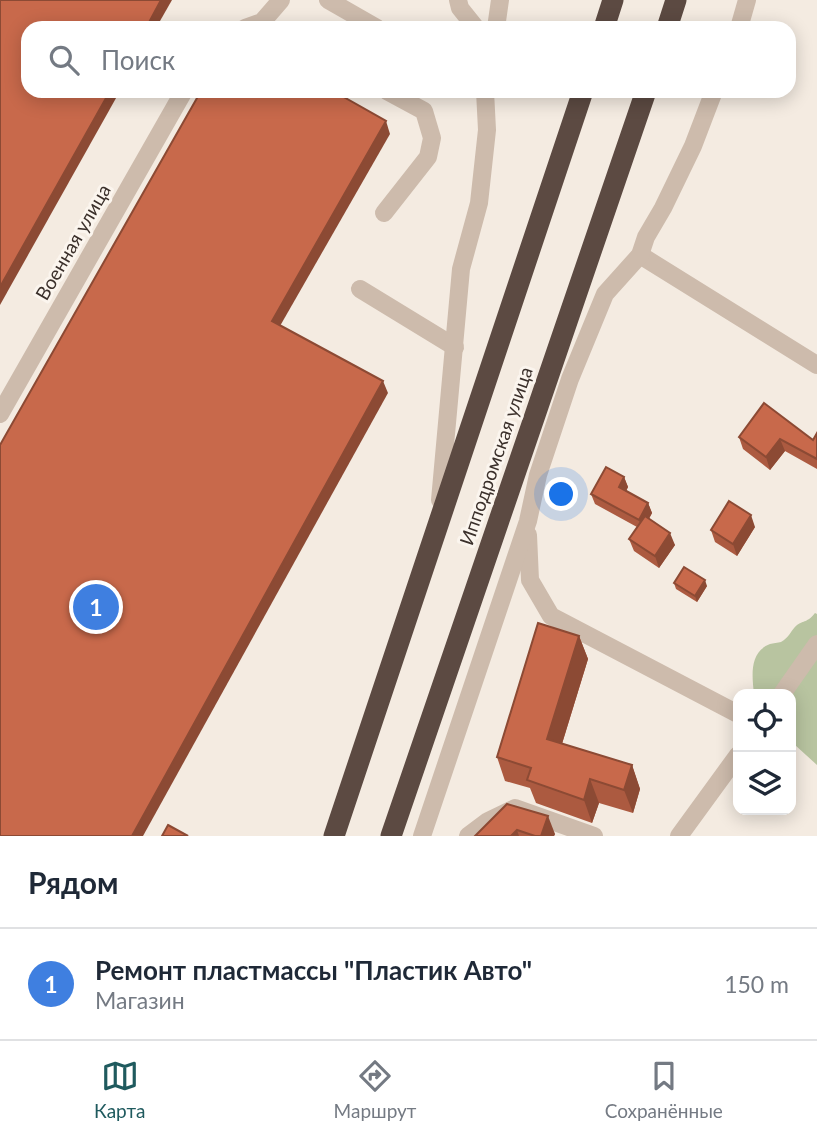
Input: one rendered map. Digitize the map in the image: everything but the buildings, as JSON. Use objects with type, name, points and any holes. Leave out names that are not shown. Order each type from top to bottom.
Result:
[{"type":"highway","points":[[606,21],[613,0]]},
{"type":"highway","name":"Ипподромская улица","points":[[334,836],[581,98]]},
{"type":"highway","name":"Ипподромская улица","points":[[391,836],[644,98]]},
{"type":"street","points":[[264,21],[281,0]]},
{"type":"street","points":[[328,0],[365,21]]},
{"type":"street","points":[[458,0],[460,8],[470,21]]},
{"type":"street","points":[[497,21],[500,0]]},
{"type":"street","points":[[741,21],[747,0]]},
{"type":"street","name":"Военная улица","points":[[0,414],[180,98]]},
{"type":"street","points":[[384,213],[428,157],[432,138],[424,111],[400,98]]},
{"type":"street","points":[[437,533],[461,269],[479,203],[486,142],[485,98]]},
{"type":"street","points":[[422,836],[528,522],[542,463],[570,379],[605,294],[640,255],[646,237],[693,146],[711,98]]},
{"type":"street","points":[[640,255],[817,365]]},
{"type":"street","points":[[359,289],[455,347]]},
{"type":"street","points":[[528,522],[530,580],[551,615],[733,711]]},
{"type":"street","points":[[786,689],[817,644]]},
{"type":"street","points":[[680,836],[733,762]]},
{"type":"street","points":[[468,836],[488,821],[515,808],[594,836]]},
{"type":"green space","points":[[817,614],[817,765],[796,746],[796,689],[754,689],[753,680],[753,665],[758,653],[770,644],[784,640],[797,625]]},
{"type":"place","name":"Ремонт пластмассы \"Пластик Авто\"","points":[[96,607]]}]
